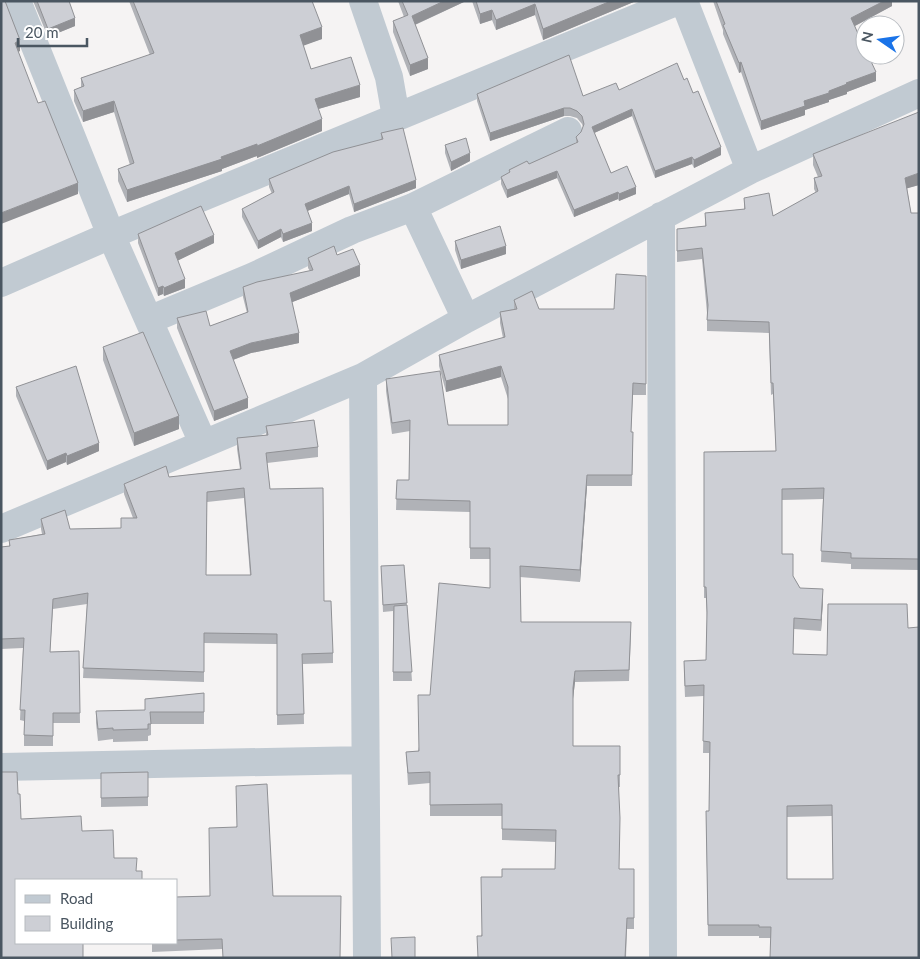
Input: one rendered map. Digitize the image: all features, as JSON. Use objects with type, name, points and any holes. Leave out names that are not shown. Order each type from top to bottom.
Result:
[{"type":"street","points":[[17,1],[111,235],[203,443]]},
{"type":"street","points":[[364,1],[389,77],[396,117]]},
{"type":"street","points":[[1,283],[111,235],[678,1]]},
{"type":"street","points":[[684,1],[750,170]]},
{"type":"street","points":[[1,529],[363,377],[466,319],[750,170],[919,93]]},
{"type":"street","points":[[149,320],[252,277],[352,230],[413,207],[568,131]]},
{"type":"street","points":[[413,207],[466,319]]},
{"type":"street","points":[[661,216],[663,958]]},
{"type":"street","points":[[363,377],[367,958]]},
{"type":"street","points":[[1,767],[365,760]]},
{"type":"building","points":[[1,1],[5,1],[20,40],[15,43],[38,103],[45,101],[78,183],[1,213]]},
{"type":"building","points":[[37,1],[69,1],[75,18],[48,29]]},
{"type":"building","points":[[133,1],[312,1],[322,27],[300,35],[311,69],[351,57],[360,85],[315,99],[322,119],[257,146],[257,144],[221,157],[222,159],[127,190],[118,169],[134,163],[114,101],[83,111],[74,90],[84,86],[81,78],[154,53]]},
{"type":"building","points":[[402,1],[444,1],[412,16],[428,58],[410,65],[393,21],[408,15]]},
{"type":"building","points":[[476,1],[611,1],[543,29],[535,4],[496,20],[492,10],[480,14]]},
{"type":"building","points":[[716,1],[884,1],[851,18],[855,27],[855,65],[873,65],[876,72],[846,83],[829,91],[829,93],[804,101],[805,106],[761,121],[741,62],[739,63],[723,25],[725,24]]},
{"type":"building","points":[[569,55],[583,96],[616,83],[619,90],[677,63],[684,80],[687,78],[693,93],[698,91],[721,147],[694,160],[692,157],[655,171],[632,109],[592,127],[611,173],[627,166],[636,187],[619,194],[618,192],[574,210],[557,171],[507,190],[501,177],[510,172],[509,170],[527,161],[529,164],[578,142],[576,137],[581,132],[584,124],[582,116],[577,111],[564,108],[490,133],[477,94]]},
{"type":"building","points":[[919,112],[919,173],[905,178],[911,213],[919,213],[919,559],[851,558],[851,553],[821,551],[824,488],[782,489],[782,554],[793,554],[793,576],[800,588],[823,589],[821,620],[794,618],[793,654],[827,655],[828,604],[907,604],[908,628],[919,627],[919,958],[770,958],[771,927],[759,927],[759,925],[708,925],[706,811],[709,811],[710,742],[703,741],[704,685],[685,686],[684,661],[706,660],[704,452],[776,451],[773,383],[771,383],[769,322],[707,320],[708,305],[702,248],[677,251],[677,229],[706,226],[705,213],[745,209],[744,198],[769,193],[773,216],[818,191],[814,178],[822,176],[813,154]],"holes":[[[832,805],[833,879],[787,879],[787,806]]]},
{"type":"building","points":[[403,128],[416,180],[354,204],[349,186],[305,204],[312,223],[283,234],[281,229],[258,241],[242,209],[274,192],[269,179],[333,152],[383,139],[381,133]]},
{"type":"building","points":[[466,138],[470,153],[451,162],[445,145]]},
{"type":"building","points":[[201,206],[214,235],[175,253],[185,279],[164,288],[163,286],[158,288],[138,234]]},
{"type":"building","points":[[500,226],[506,246],[461,260],[455,241]]},
{"type":"building","points":[[334,246],[337,255],[353,249],[360,265],[290,293],[299,333],[251,343],[230,351],[248,398],[214,411],[177,318],[206,311],[210,326],[248,312],[243,287],[257,282],[313,270],[308,258]]},
{"type":"building","points":[[616,274],[646,276],[646,384],[633,383],[632,475],[587,475],[580,570],[520,566],[521,622],[631,622],[629,670],[575,671],[573,688],[573,746],[620,746],[620,775],[618,775],[620,818],[619,869],[634,869],[634,918],[627,918],[625,958],[478,958],[477,936],[482,936],[481,877],[502,877],[502,869],[555,869],[556,830],[502,829],[502,804],[430,805],[430,772],[408,773],[406,752],[419,751],[418,695],[430,695],[439,583],[490,588],[490,548],[470,548],[470,501],[396,499],[397,480],[409,480],[410,420],[392,423],[386,379],[440,371],[448,425],[508,425],[508,387],[501,366],[446,381],[439,355],[505,337],[500,312],[517,309],[514,300],[532,291],[539,309],[614,309]]},
{"type":"building","points":[[143,332],[179,416],[134,433],[103,347]]},
{"type":"building","points":[[76,366],[99,443],[67,456],[66,453],[47,461],[16,387]]},
{"type":"building","points":[[314,420],[318,447],[266,453],[270,489],[323,488],[324,601],[331,601],[333,653],[302,654],[304,714],[277,715],[277,634],[204,633],[204,672],[83,668],[88,593],[53,599],[50,652],[79,651],[80,713],[53,713],[53,736],[24,735],[25,710],[20,710],[24,638],[1,639],[1,547],[10,546],[9,540],[45,534],[41,519],[65,510],[70,529],[121,528],[121,518],[137,518],[124,484],[166,466],[169,477],[241,469],[237,438],[268,435],[266,426]],"holes":[[[244,488],[251,575],[206,575],[207,492]]]},
{"type":"building","points":[[404,565],[407,603],[383,605],[381,566]]},
{"type":"building","points":[[407,605],[412,672],[393,672],[394,606]]},
{"type":"building","points":[[204,693],[204,712],[150,712],[151,724],[148,724],[148,729],[98,729],[96,711],[145,710],[145,699]]},
{"type":"building","points":[[1,772],[17,772],[21,819],[81,816],[82,831],[113,830],[114,858],[137,858],[136,871],[142,871],[142,879],[15,879],[15,944],[83,944],[83,958],[1,958]]},
{"type":"building","points":[[148,772],[148,797],[101,798],[101,773]]},
{"type":"building","points":[[267,784],[273,896],[341,896],[340,958],[223,958],[222,939],[178,940],[178,897],[210,896],[209,828],[237,827],[236,786]]},
{"type":"building","points":[[415,937],[415,958],[392,958],[391,938]]}]
